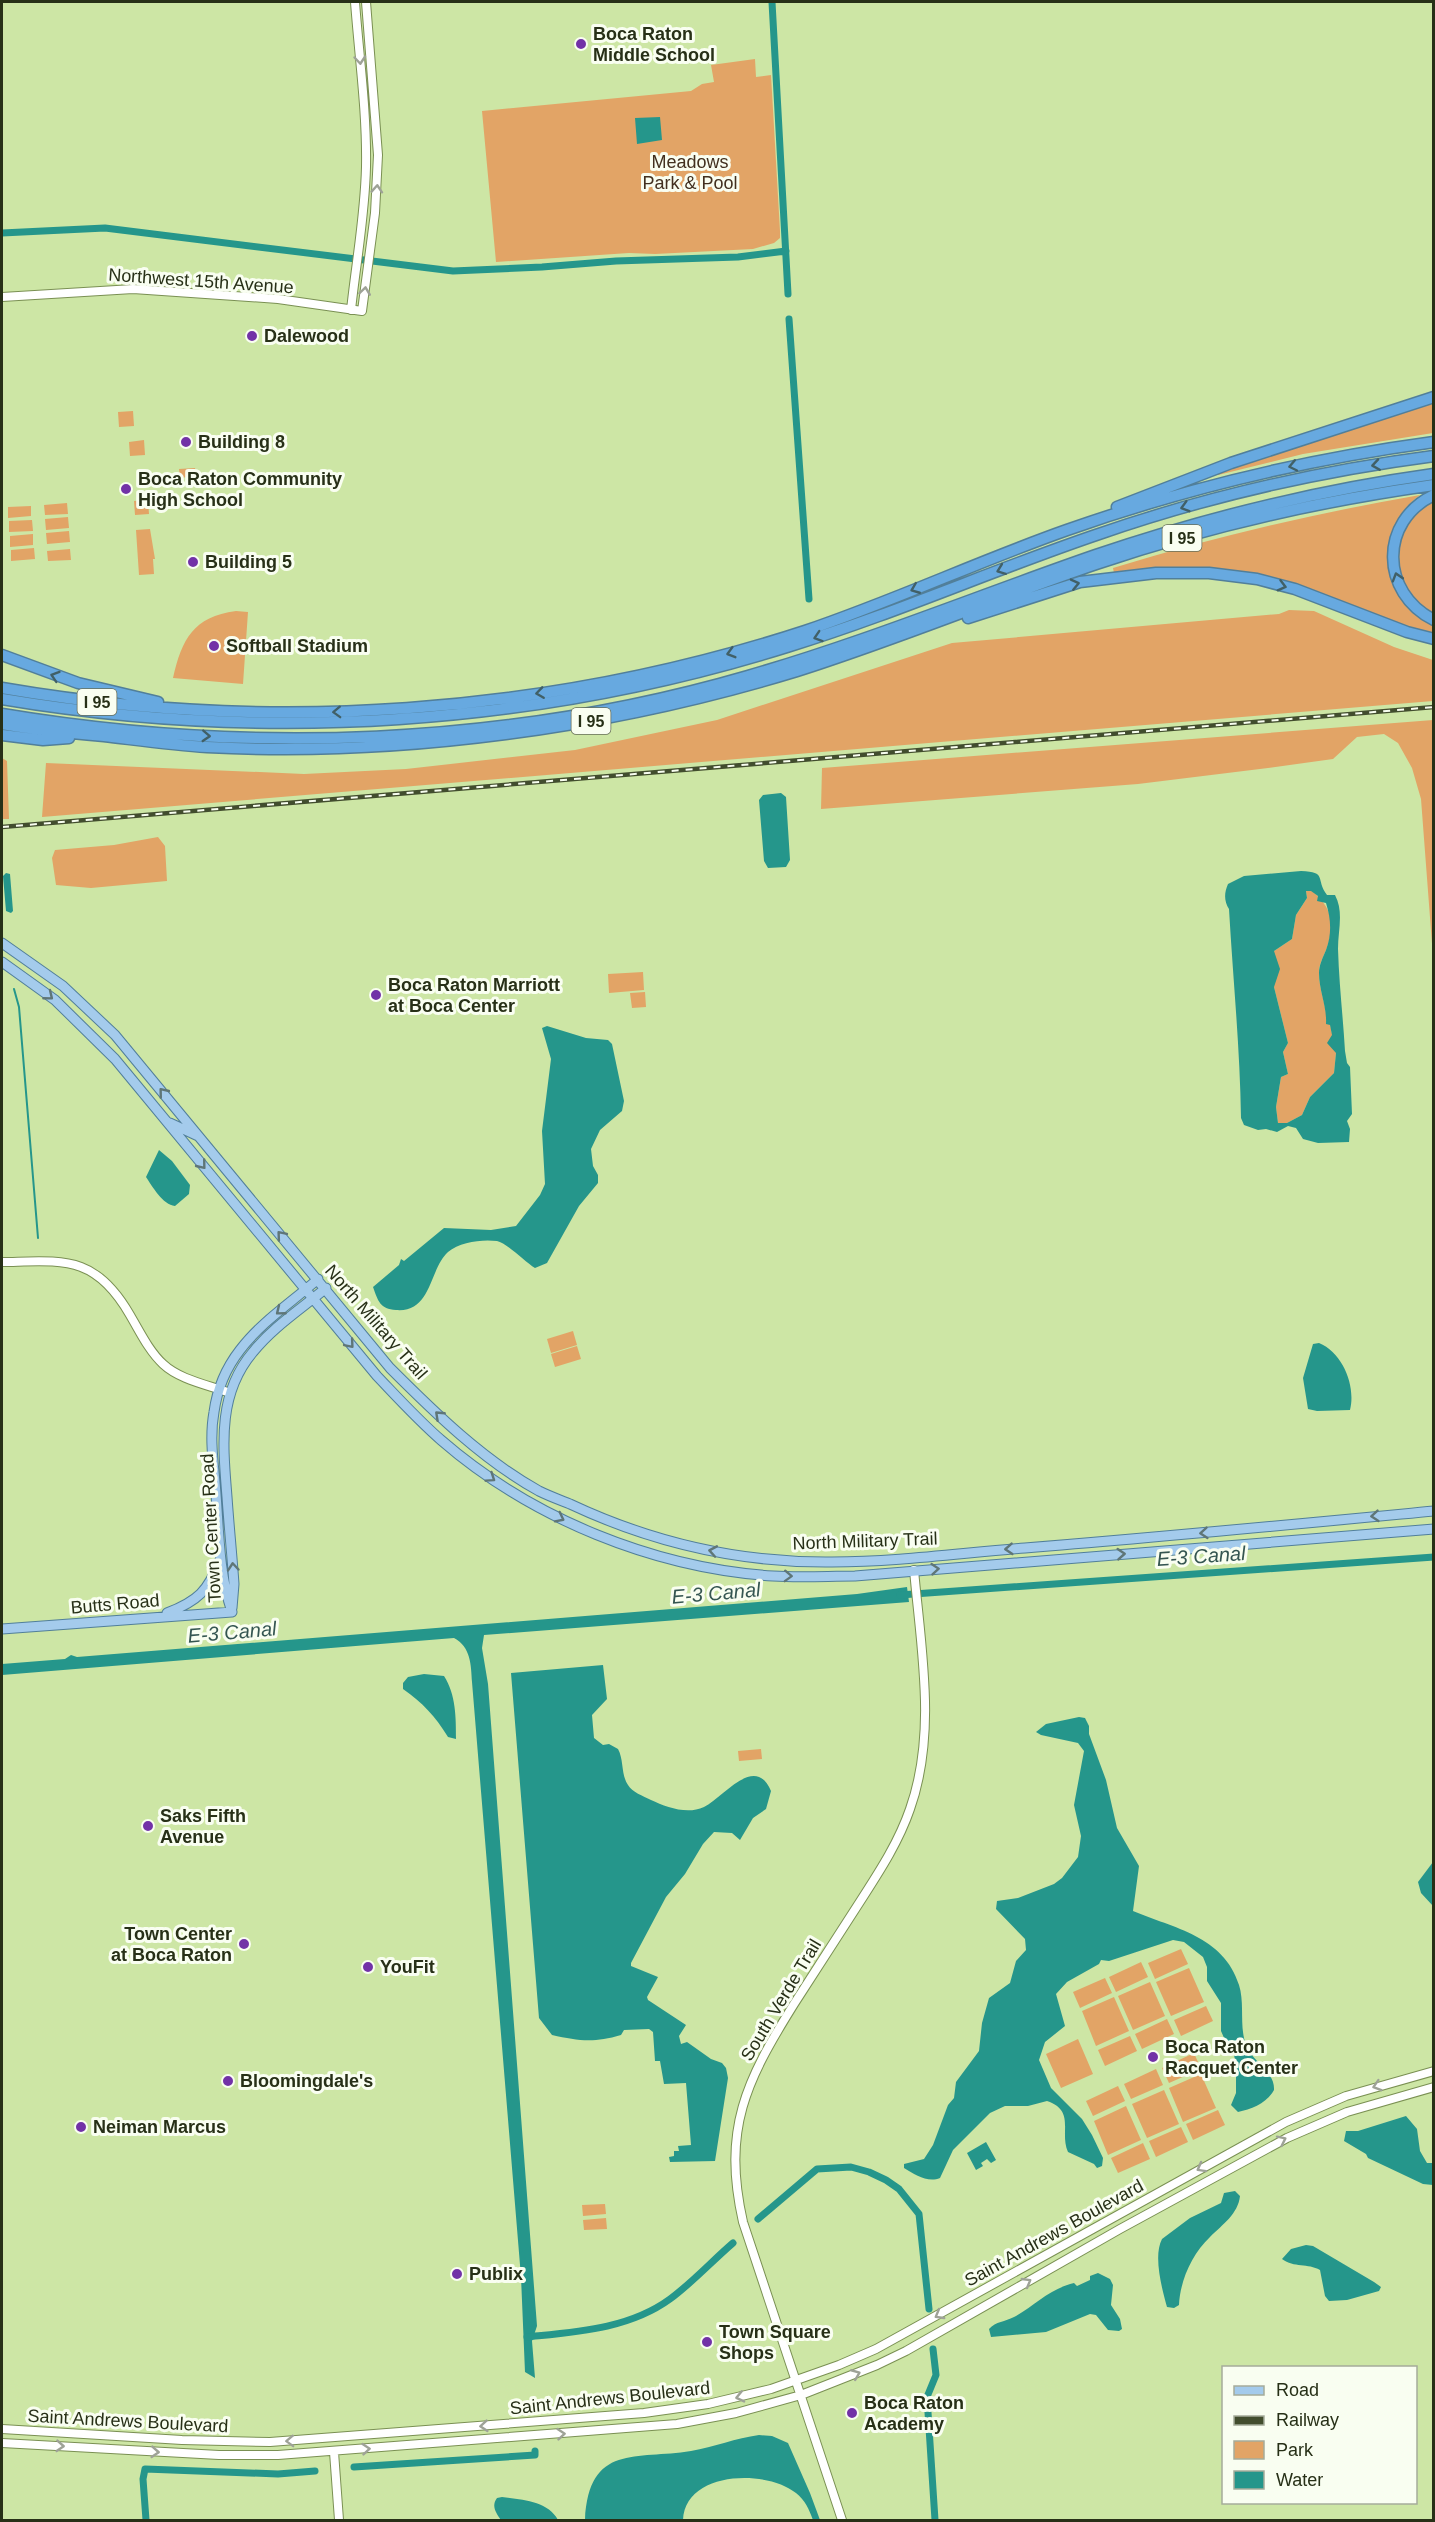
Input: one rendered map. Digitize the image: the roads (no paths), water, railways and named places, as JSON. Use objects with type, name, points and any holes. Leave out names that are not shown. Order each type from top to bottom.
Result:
[{"type":"highway","points":[[1377,416],[1434,392]]},
{"type":"highway","points":[[1068,530],[1132,500],[1231,463],[1434,397]]},
{"type":"highway","name":"I 95","points":[[2,688],[94,702],[194,710],[296,712],[409,708],[513,697],[622,679],[711,658],[803,631],[1068,530],[1157,500],[1247,476],[1341,457],[1434,442]]},
{"type":"highway","points":[[2,699],[149,717],[293,723],[411,718],[576,698],[680,677],[788,647],[872,619],[1094,535],[1187,506],[1320,475],[1434,456]]},
{"type":"highway","points":[[2,714],[149,733],[286,738],[423,733],[493,727],[575,715],[703,688],[810,657],[1096,555],[1188,527],[1337,490],[1434,474]]},
{"type":"highway","name":"I 95","points":[[2,724],[205,747],[304,748],[416,743],[526,731],[612,717],[728,690],[831,660],[1076,571],[1191,535],[1305,507],[1434,484]]},
{"type":"highway","points":[[1434,495],[1415,506],[1405,518],[1395,537],[1392,558],[1396,577],[1405,596],[1420,612],[1434,620]]},
{"type":"highway","points":[[938,622],[958,622],[1080,582],[1136,574],[1224,574],[1276,584],[1333,602],[1407,632],[1434,639]]},
{"type":"highway","points":[[2,655],[41,671],[88,686],[194,710]]},
{"type":"highway","points":[[2,735],[51,740],[94,735]]},
{"type":"main road","name":"North Military Trail","points":[[2,943],[45,972],[94,1014],[130,1053],[390,1368],[448,1423],[482,1451],[539,1491],[591,1514],[649,1536],[695,1548],[756,1558],[830,1562],[1079,1544],[1434,1511]]},
{"type":"main road","name":"North Military Trail","points":[[2,962],[55,1000],[115,1059],[377,1376],[442,1441],[509,1490],[579,1527],[657,1556],[773,1576],[914,1576],[1063,1559],[1434,1529]]},
{"type":"main road","points":[[153,1104],[180,1113]]},
{"type":"main road","points":[[167,1122],[200,1137]]},
{"type":"main road","name":"Town Center Road","points":[[232,1612],[223,1586],[220,1558],[212,1440],[213,1416],[220,1389],[229,1368],[247,1341],[318,1280]]},
{"type":"main road","name":"Town Center Road","points":[[232,1612],[234,1584],[223,1434],[230,1393],[241,1368],[258,1346],[326,1288]]},
{"type":"main road","points":[[1063,1559],[1079,1544]]},
{"type":"main road","points":[[159,1616],[192,1602],[201,1594],[213,1577],[220,1558]]},
{"type":"main road","name":"Butts Road","points":[[2,1629],[232,1612]]},
{"type":"street","points":[[351,310],[366,165],[355,2]]},
{"type":"street","name":"Northwest 15th Avenue","points":[[2,297],[133,289],[278,299],[362,312],[371,248],[378,154],[366,2]]},
{"type":"street","points":[[2,1262],[72,1263],[94,1274],[115,1291],[152,1352],[164,1365],[178,1374],[230,1393]]},
{"type":"street","name":"South Verde Trail","points":[[842,2520],[739,2204],[735,2168],[738,2128],[745,2097],[759,2062],[888,1857],[910,1809],[921,1770],[925,1730],[914,1576]]},
{"type":"street","name":"Saint Andrews Boulevard","points":[[2,2429],[182,2440],[270,2442],[654,2412],[718,2402],[797,2381],[839,2366],[905,2335],[1286,2122],[1346,2096],[1434,2071]]},
{"type":"street","name":"Saint Andrews Boulevard","points":[[2,2443],[245,2456],[334,2452],[656,2426],[736,2413],[801,2395],[878,2365],[1112,2233],[1287,2138],[1347,2112],[1434,2087]]},
{"type":"street","points":[[654,2412],[656,2426]]},
{"type":"street","points":[[513,2424],[513,2438]]},
{"type":"street","points":[[334,2452],[339,2520]]},
{"type":"water","points":[[660,117],[662,140],[637,144],[635,118]]},
{"type":"water","points":[[781,793],[786,797],[790,860],[786,867],[768,868],[764,861],[759,800],[763,795]]},
{"type":"water","points":[[1301,871],[1315,873],[1320,877],[1327,895],[1335,895],[1338,901],[1340,987],[1345,1051],[1350,1067],[1352,1114],[1347,1121],[1350,1129],[1349,1142],[1318,1143],[1303,1139],[1296,1128],[1288,1126],[1277,1132],[1266,1129],[1258,1130],[1244,1125],[1241,1118],[1229,909],[1225,897],[1228,884],[1244,876]],"holes":[[[1306,891],[1311,891],[1318,896],[1317,901],[1326,903],[1330,921],[1329,938],[1319,973],[1326,1024],[1330,1025],[1332,1035],[1327,1043],[1336,1053],[1334,1073],[1310,1097],[1302,1115],[1287,1123],[1278,1123],[1276,1107],[1281,1077],[1288,1074],[1283,1052],[1288,1043],[1274,987],[1280,969],[1274,951],[1292,939],[1296,915],[1307,898]]]},
{"type":"water","points":[[6,873],[10,874],[13,911],[11,913],[6,911],[3,876]]},
{"type":"water","points":[[547,1026],[586,1038],[608,1040],[612,1044],[624,1101],[622,1111],[600,1130],[591,1149],[598,1183],[579,1206],[547,1263],[535,1268],[506,1245],[497,1241],[485,1240],[465,1244],[448,1252],[442,1259],[417,1305],[408,1309],[386,1308],[378,1300],[373,1287],[399,1265],[401,1259],[404,1261],[444,1228],[491,1230],[516,1226],[540,1195],[545,1184],[542,1131],[551,1059],[542,1028]]},
{"type":"water","points":[[159,1150],[172,1161],[190,1185],[189,1194],[175,1206],[162,1199],[146,1177]]},
{"type":"water","points":[[1319,1343],[1335,1354],[1346,1371],[1351,1391],[1350,1410],[1308,1409],[1303,1378],[1313,1344]]},
{"type":"water","points":[[907,1587],[909,1602],[484,1635],[482,1648],[488,1684],[537,2326],[532,2341],[535,2378],[525,2372],[521,2277],[471,1669],[464,1646],[454,1638],[2,1675],[2,1664],[65,1659],[71,1655],[77,1657],[857,1594]]},
{"type":"water","points":[[603,1665],[607,1699],[592,1715],[594,1738],[603,1745],[609,1744],[618,1749],[626,1781],[632,1790],[663,1805],[691,1810],[704,1807],[748,1777],[756,1776],[764,1780],[771,1791],[766,1809],[753,1818],[740,1840],[732,1833],[714,1832],[703,1844],[685,1874],[666,1897],[631,1963],[631,1966],[658,1977],[647,1997],[648,2000],[686,2025],[679,2036],[681,2044],[687,2042],[711,2059],[722,2063],[726,2068],[728,2078],[715,2161],[670,2162],[669,2157],[674,2156],[674,2151],[679,2151],[678,2146],[691,2145],[686,2083],[664,2084],[660,2061],[655,2061],[653,2032],[649,2029],[624,2030],[621,2035],[611,2038],[579,2040],[552,2035],[539,2018],[511,1673]]},
{"type":"water","points":[[424,1674],[444,1676],[448,1683],[454,1706],[456,1739],[448,1737],[428,1710],[403,1689],[403,1683],[408,1677]]},
{"type":"water","points":[[1079,1717],[1085,1718],[1089,1726],[1089,1734],[1106,1780],[1117,1828],[1139,1866],[1133,1911],[1195,1936],[1222,1955],[1232,1968],[1239,1985],[1246,2045],[1253,2057],[1271,2077],[1274,2090],[1263,2102],[1249,2109],[1238,2112],[1231,2105],[1236,2093],[1236,2067],[1233,2048],[1225,2040],[1221,2031],[1221,2003],[1207,1981],[1207,1967],[1203,1957],[1184,1942],[1173,1940],[1109,1961],[1101,1960],[1099,1964],[1067,1982],[1056,1994],[1065,2026],[1045,2042],[1039,2060],[1051,2088],[1082,2119],[1092,2135],[1103,2158],[1102,2166],[1097,2168],[1094,2164],[1068,2152],[1064,2116],[1056,2105],[1047,2101],[1028,2106],[1005,2106],[990,2113],[953,2150],[940,2178],[931,2180],[922,2178],[904,2168],[904,2164],[924,2159],[933,2145],[948,2105],[954,2098],[956,2082],[979,2051],[982,2023],[989,1998],[1010,1983],[1016,1961],[1026,1950],[1025,1939],[996,1909],[997,1901],[1018,1898],[1054,1884],[1062,1878],[1078,1857],[1081,1836],[1074,1805],[1084,1751],[1078,1743],[1036,1732],[1046,1724]]},
{"type":"water","points":[[1433,1862],[1433,1906],[1421,1893],[1418,1882]]},
{"type":"water","points":[[1406,2116],[1417,2129],[1420,2151],[1427,2163],[1433,2163],[1433,2185],[1423,2184],[1368,2158],[1366,2154],[1344,2141],[1346,2131],[1358,2131]]},
{"type":"water","points":[[986,2142],[996,2160],[991,2163],[987,2159],[981,2163],[983,2166],[976,2170],[967,2153]]},
{"type":"water","points":[[1235,2191],[1240,2196],[1236,2208],[1198,2251],[1188,2268],[1179,2305],[1174,2308],[1167,2307],[1158,2263],[1159,2246],[1162,2239],[1190,2218],[1221,2203],[1224,2193]]},
{"type":"water","points":[[1306,2245],[1313,2246],[1374,2282],[1381,2287],[1379,2291],[1347,2300],[1329,2301],[1325,2296],[1320,2270],[1291,2264],[1282,2259],[1291,2249]]},
{"type":"water","points":[[1098,2273],[1110,2279],[1113,2285],[1111,2305],[1120,2319],[1122,2329],[1119,2331],[1108,2330],[1096,2315],[1090,2314],[1046,2332],[991,2337],[989,2329],[995,2324],[1014,2317],[1057,2289],[1074,2283],[1077,2286]]},
{"type":"water","points":[[759,2435],[772,2436],[788,2443],[820,2520],[813,2520],[802,2499],[783,2485],[748,2478],[729,2479],[697,2492],[687,2504],[683,2520],[585,2520],[588,2495],[596,2478],[606,2467],[619,2460],[634,2456],[691,2451]]},
{"type":"water","points":[[497,2498],[541,2505],[554,2514],[558,2520],[501,2520],[494,2504]]},
{"type":"waterway","points":[[772,2],[788,294]]},
{"type":"waterway","points":[[2,233],[105,228],[453,271],[616,261],[738,257],[786,251]]},
{"type":"waterway","points":[[789,319],[809,599]]},
{"type":"waterway","points":[[14,989],[19,1007],[38,1238]]},
{"type":"waterway","name":"E-3 Canal","points":[[900,1595],[1434,1557]]},
{"type":"waterway","points":[[758,2219],[817,2169],[851,2167],[886,2180],[899,2189],[919,2214],[929,2309]]},
{"type":"waterway","points":[[527,2337],[601,2327],[637,2317],[678,2293],[733,2243]]},
{"type":"waterway","points":[[933,2349],[936,2375],[927,2397],[935,2520]]},
{"type":"waterway","points":[[354,2467],[535,2455],[535,2451]]},
{"type":"waterway","points":[[146,2520],[143,2479],[145,2469],[278,2474],[315,2471]]},
{"type":"railway","points":[[2,827],[1434,707]]},
{"type":"place","name":"Boca Raton Middle School","points":[[581,44]]},
{"type":"place","name":"Dalewood","points":[[252,336]]},
{"type":"place","name":"Building 8","points":[[186,442]]},
{"type":"place","name":"Boca Raton Community High School","points":[[126,489]]},
{"type":"place","name":"Building 5","points":[[193,562]]},
{"type":"place","name":"Softball Stadium","points":[[214,646]]},
{"type":"place","name":"Boca Raton Marriott at Boca Center","points":[[376,995]]},
{"type":"place","name":"Saks Fifth Avenue","points":[[148,1826]]},
{"type":"place","name":"Town Center at Boca Raton","points":[[244,1944]]},
{"type":"place","name":"YouFit","points":[[368,1967]]},
{"type":"place","name":"Boca Raton Racquet Center","points":[[1153,2057]]},
{"type":"place","name":"Bloomingdale's","points":[[228,2081]]},
{"type":"place","name":"Neiman Marcus","points":[[81,2127]]},
{"type":"place","name":"Publix","points":[[457,2274]]},
{"type":"place","name":"Town Square Shops","points":[[707,2342]]},
{"type":"place","name":"Boca Raton Academy","points":[[852,2413]]},
{"type":"park label","name":"Meadows Park & Pool","points":[[690,172]]}]
